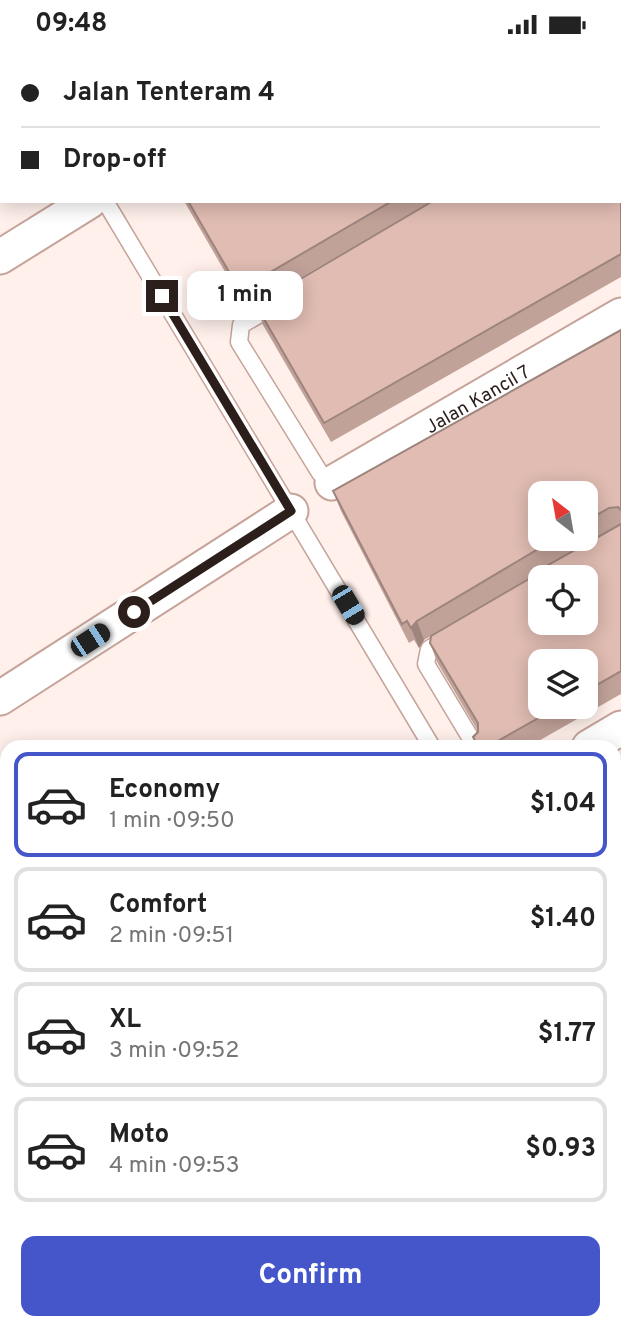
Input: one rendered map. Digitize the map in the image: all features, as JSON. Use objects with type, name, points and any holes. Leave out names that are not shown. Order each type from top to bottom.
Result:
[{"type":"street","points":[[0,257],[87,203]]},
{"type":"street","name":"Jalan Kancil 7","points":[[332,483],[621,315]]},
{"type":"street","points":[[0,698],[291,511]]},
{"type":"street","points":[[601,740],[621,728]]},
{"type":"lane","points":[[106,203],[428,740]]},
{"type":"lane","points":[[288,297],[241,325],[239,342],[320,473],[332,483]]},
{"type":"lane","points":[[463,629],[429,649],[426,664],[472,740]]},
{"type":"building","points":[[189,203],[389,203],[245,287],[241,281],[236,284]]},
{"type":"building","points":[[430,203],[621,203],[621,254],[324,423],[256,305]]},
{"type":"building","points":[[621,330],[621,510],[618,507],[609,508],[598,514],[598,481],[528,481],[528,551],[535,551],[417,621],[411,628],[407,621],[402,624],[333,491]]},
{"type":"building","points":[[621,524],[621,671],[598,684],[598,649],[528,649],[528,719],[537,719],[499,740],[475,740],[473,737],[478,732],[478,723],[430,643],[431,636],[528,579],[528,635],[598,635],[598,565],[548,565],[573,551],[598,551],[598,537]]},
{"type":"route","points":[[134,612],[291,511],[162,296]]}]
